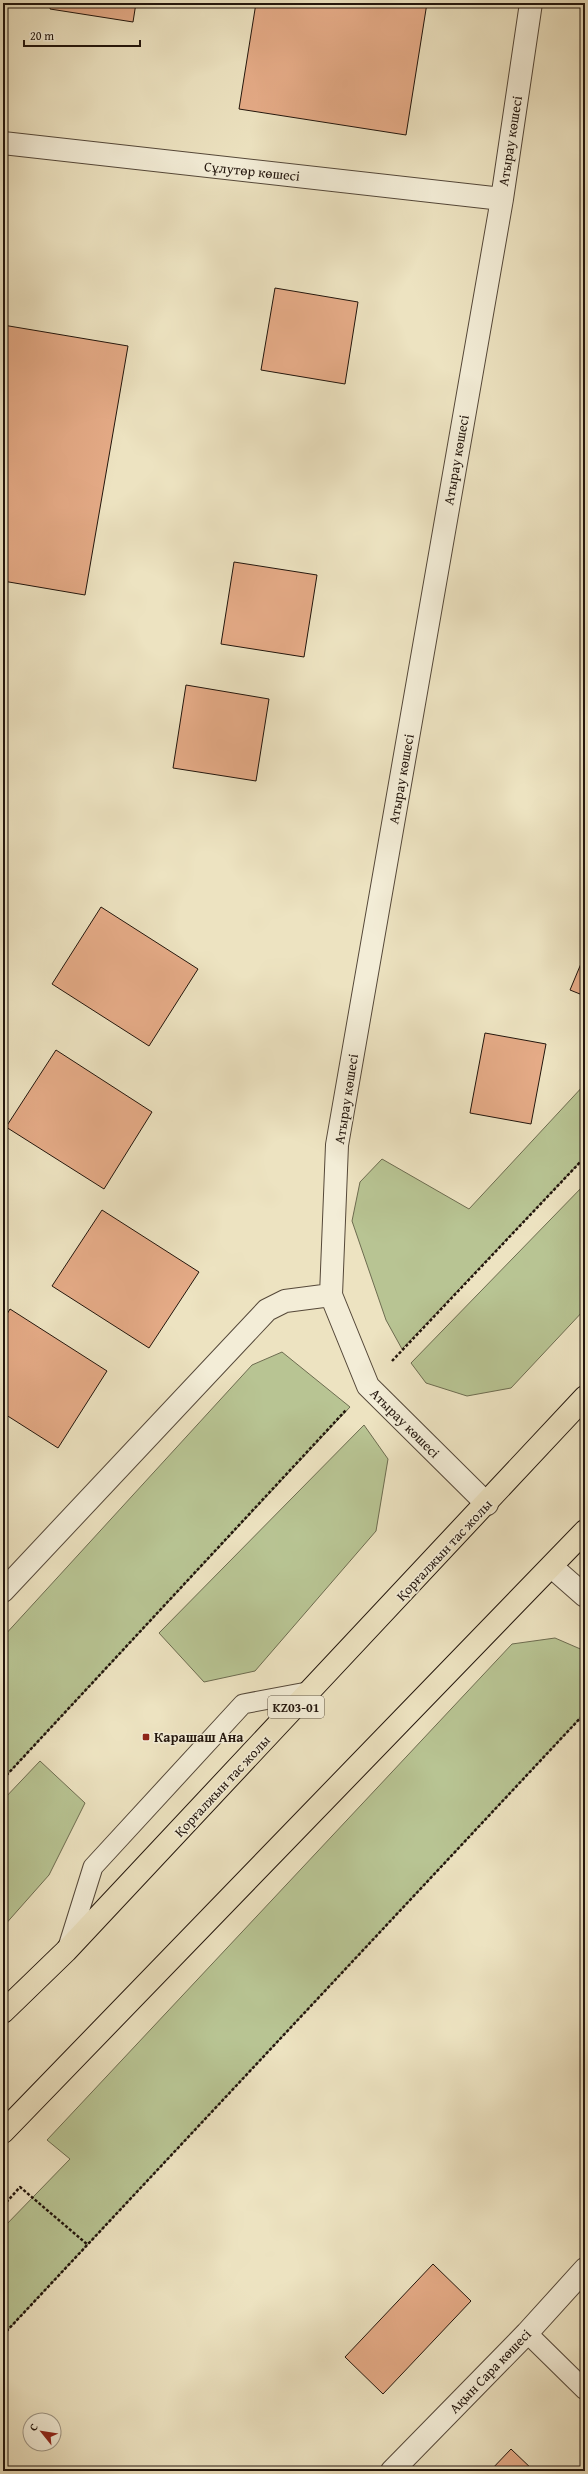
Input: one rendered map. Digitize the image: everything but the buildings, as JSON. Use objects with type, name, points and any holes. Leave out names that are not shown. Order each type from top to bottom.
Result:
[{"type":"main road","name":"Қорғалжын тас жолы","points":[[3,2012],[66,1951],[312,1691],[585,1397]]},
{"type":"main road","points":[[3,2132],[552,1567],[585,1531]]},
{"type":"street","name":"Атырау көшесі","points":[[487,1504],[368,1386],[331,1295],[337,1145],[502,199],[531,3]]},
{"type":"street","name":"Сұлутөр көшесі","points":[[3,143],[502,199]]},
{"type":"street","points":[[3,1591],[267,1310],[285,1301],[331,1295]]},
{"type":"street","points":[[552,1567],[585,1596]]},
{"type":"street","name":"Ақын Сара көшесі","points":[[392,2471],[527,2333],[585,2269]]},
{"type":"lane","points":[[66,1951],[93,1867],[243,1704],[312,1691]]},
{"type":"lane","points":[[527,2333],[585,2390]]},
{"type":"path","points":[[390,1363],[585,1157]]},
{"type":"path","points":[[3,1779],[350,1407]]},
{"type":"path","points":[[3,2335],[585,1713]]},
{"type":"path","points":[[3,2206],[20,2187],[88,2245]]},
{"type":"green space","points":[[585,1084],[585,1157],[402,1349],[386,1320],[352,1221],[360,1182],[382,1159],[469,1209]]},
{"type":"green space","points":[[585,1184],[585,1309],[511,1388],[467,1396],[426,1383],[411,1363]]},
{"type":"green space","points":[[282,1352],[350,1407],[3,1779],[3,1637],[252,1365]]},
{"type":"green space","points":[[364,1425],[388,1459],[376,1531],[255,1671],[204,1682],[159,1633]]},
{"type":"green space","points":[[555,1638],[585,1651],[585,1713],[3,2335],[3,2228],[70,2159],[47,2140],[512,1644]]},
{"type":"green space","points":[[40,1761],[85,1803],[49,1875],[3,1927],[3,1800]]},
{"type":"place","name":"Карашаш Ана","points":[[146,1737]]}]
